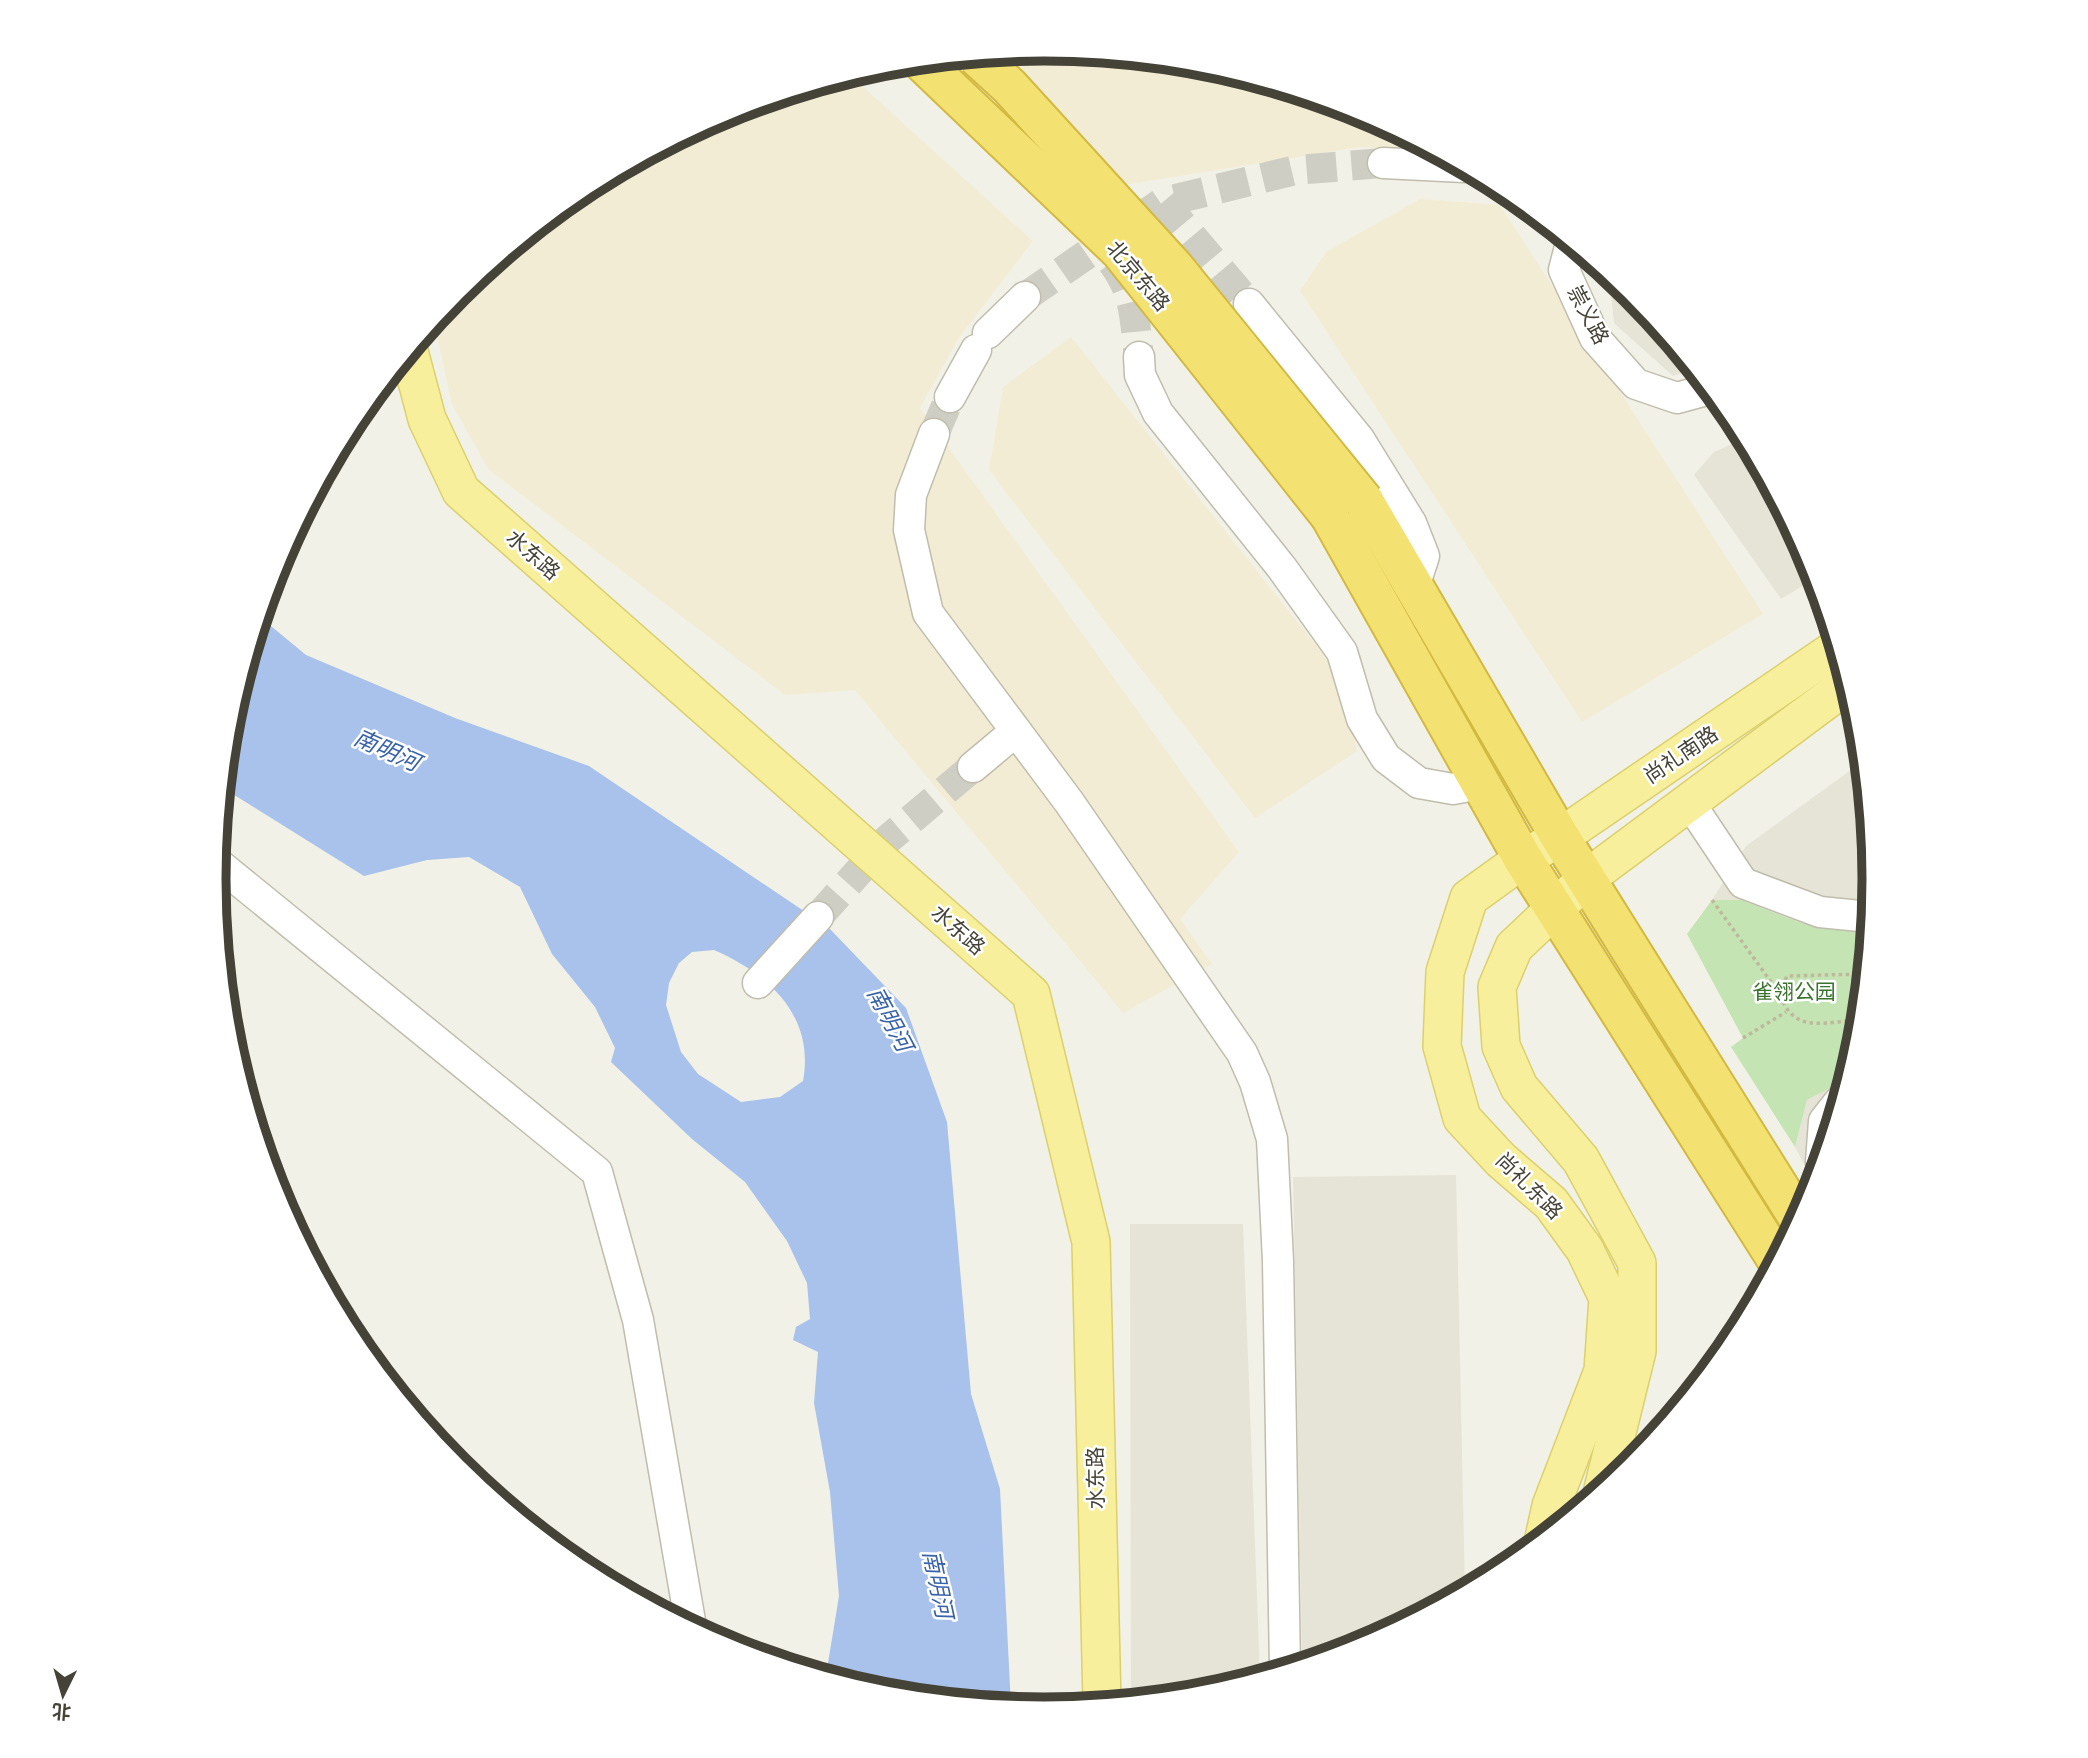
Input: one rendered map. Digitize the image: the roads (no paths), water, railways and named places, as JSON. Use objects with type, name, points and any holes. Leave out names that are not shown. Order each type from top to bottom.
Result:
[{"type":"highway","name":"北京东路","points":[[984,64],[1009,86],[1174,267],[1347,508]]},
{"type":"highway","name":"北京东路","points":[[929,69],[1119,251],[1347,508]]},
{"type":"highway","points":[[1347,508],[1414,587],[1560,837],[1792,1208]]},
{"type":"highway","points":[[1347,508],[1480,784],[1522,859],[1772,1251]]},
{"type":"main road","name":"水东路","points":[[412,361],[427,419],[461,491],[1031,994],[1091,1242],[1102,1695]]},
{"type":"main road","name":"水东路","points":[[395,381],[407,432],[456,519],[1019,1009],[1066,1250],[1078,1696]]},
{"type":"main road","name":"尚礼南路","points":[[1522,859],[1560,837],[1830,653]]},
{"type":"main road","name":"尚礼南路","points":[[1554,907],[1587,878],[1839,690]]},
{"type":"main road","name":"尚礼东路","points":[[1522,859],[1469,898],[1445,972],[1442,1046],[1462,1118],[1501,1160],[1551,1203],[1585,1250],[1608,1298],[1603,1371],[1548,1523]]},
{"type":"main road","points":[[1554,907],[1514,947],[1497,987],[1501,1046],[1519,1087],[1581,1160],[1637,1263],[1637,1351],[1607,1471]]},
{"type":"street","points":[[1383,163],[1444,166]]},
{"type":"street","name":"崇义路","points":[[1569,252],[1564,270],[1595,338],[1636,384],[1678,398],[1701,392]]},
{"type":"street","points":[[950,397],[982,342],[1025,297]]},
{"type":"street","points":[[1249,304],[1359,439],[1411,523],[1424,556],[1414,587]]},
{"type":"street","points":[[1139,357],[1140,375],[1158,413],[1282,568],[1342,652],[1362,719],[1386,758],[1419,783],[1453,789],[1480,784]]},
{"type":"street","points":[[934,434],[911,495],[909,530],[928,613],[1069,802],[1242,1053],[1255,1082],[1272,1139],[1279,1261],[1285,1660]]},
{"type":"street","points":[[973,767],[1016,731]]},
{"type":"street","points":[[1689,802],[1743,883],[1820,912],[1861,916]]},
{"type":"street","points":[[226,870],[597,1171],[638,1320],[689,1615]]},
{"type":"street","points":[[758,982],[818,917]]},
{"type":"water","name":"南明河","points":[[268,623],[306,655],[455,718],[589,766],[829,928],[906,1008],[947,1122],[971,1394],[1000,1489],[1010,1696],[937,1690],[830,1668],[828,1663],[839,1596],[830,1492],[814,1403],[818,1352],[793,1340],[796,1327],[810,1319],[807,1283],[787,1241],[745,1182],[692,1139],[611,1062],[615,1048],[595,1007],[552,954],[520,887],[469,857],[427,860],[364,876],[231,793],[242,719]],"holes":[[[714,950],[753,971],[784,1000],[795,1017],[802,1036],[805,1058],[803,1081],[780,1097],[741,1102],[698,1074],[681,1052],[666,1005],[669,983],[679,963],[692,952]]]},
{"type":"tunnel","points":[[1025,297],[1163,202],[1296,170],[1383,163]]},
{"type":"tunnel","points":[[1163,202],[1249,304]]},
{"type":"tunnel","points":[[1112,262],[1130,296],[1139,357]]},
{"type":"tunnel","points":[[934,434],[950,397]]},
{"type":"tunnel","points":[[818,917],[887,840],[973,767]]},
{"type":"park label","name":"雀翎公园","points":[[1794,992]]}]
